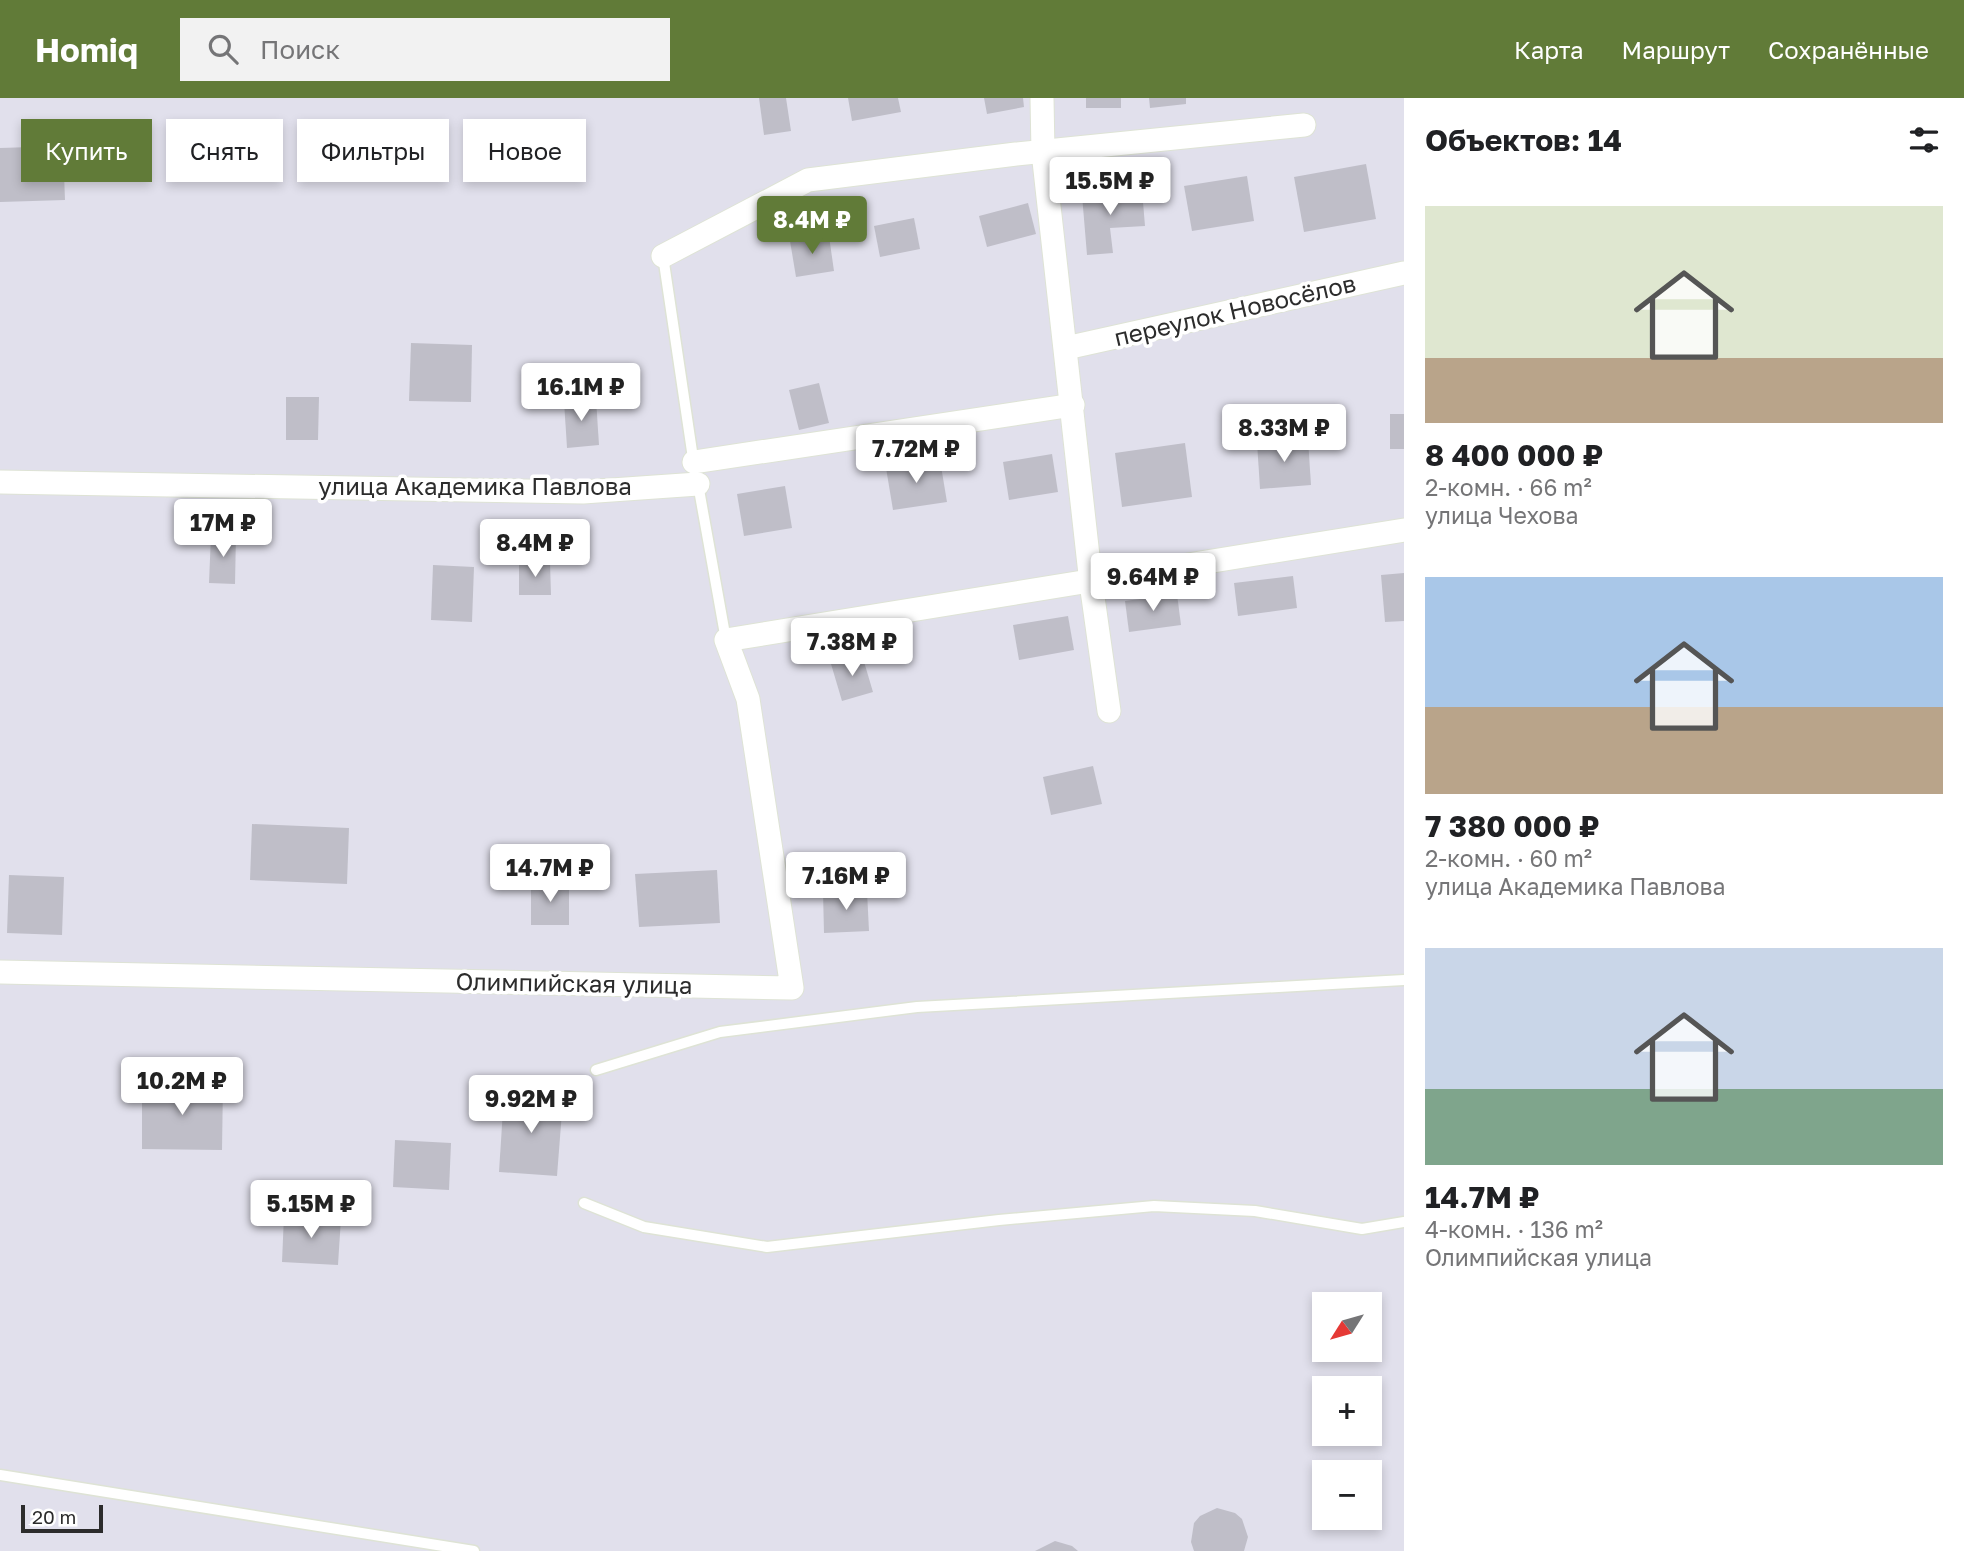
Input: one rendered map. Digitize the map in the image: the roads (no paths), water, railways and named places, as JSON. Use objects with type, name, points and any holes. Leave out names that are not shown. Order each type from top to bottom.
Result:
[{"type":"street","points":[[1042,98],[1043,152],[1091,583],[1109,711]]},
{"type":"street","points":[[663,256],[808,180],[1304,125]]},
{"type":"street","name":"переулок Новосёлов","points":[[1066,348],[1404,273]]},
{"type":"street","points":[[696,473],[1073,405]]},
{"type":"street","name":"улица Академика Павлова","points":[[0,482],[583,492],[696,473]]},
{"type":"street","points":[[726,640],[1091,583],[1404,530]]},
{"type":"street","name":"Олимпийская улица","points":[[0,972],[792,988],[748,699],[726,640]]},
{"type":"lane","points":[[663,256],[696,473],[726,640]]},
{"type":"lane","points":[[596,1070],[720,1032],[917,1007],[1404,980]]},
{"type":"lane","points":[[584,1203],[645,1227],[767,1247],[999,1220],[1154,1206],[1255,1211],[1362,1229],[1404,1222]]},
{"type":"lane","points":[[0,1475],[474,1551]]}]
